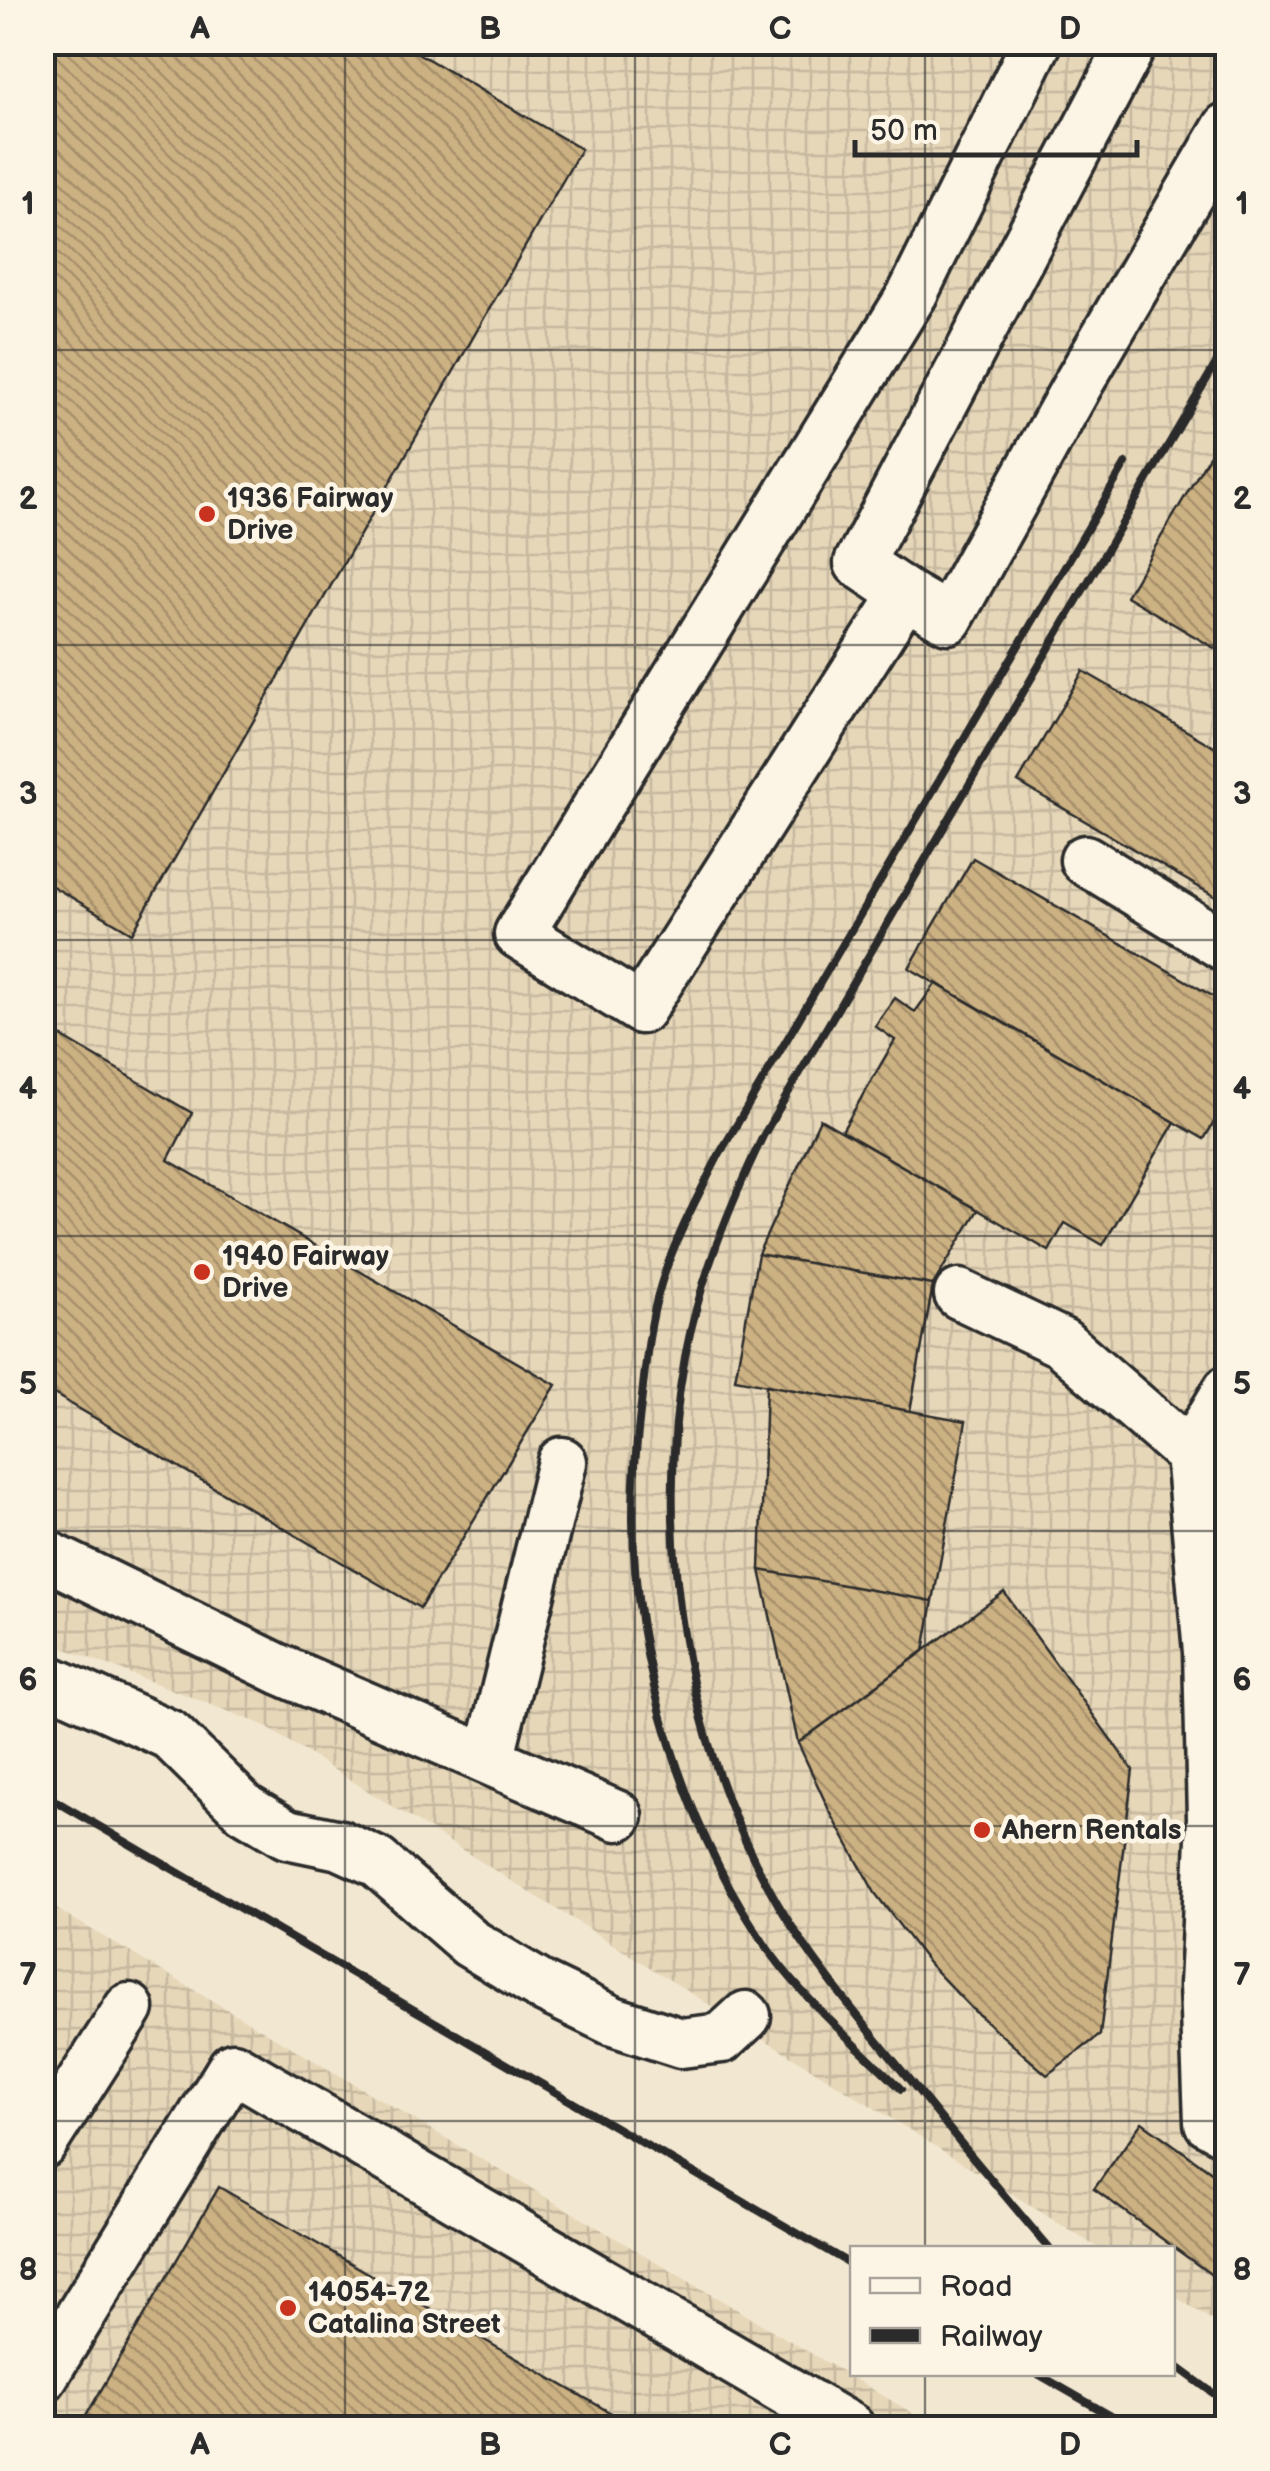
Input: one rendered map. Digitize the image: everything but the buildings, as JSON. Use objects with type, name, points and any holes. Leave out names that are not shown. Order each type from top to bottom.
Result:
[{"type":"street","points":[[905,594],[641,1009],[519,934],[913,293],[1037,42]]},
{"type":"street","points":[[1133,42],[859,563],[948,619],[1078,384],[1228,127]]},
{"type":"street","points":[[1085,860],[1228,948]]},
{"type":"street","points":[[959,1294],[1062,1343],[1190,1454],[1228,1523]]},
{"type":"street","points":[[1228,1390],[1190,1454],[1208,1652],[1217,1924],[1204,1985],[1208,2122],[1228,2134]]},
{"type":"street","points":[[489,1760],[562,1462]]},
{"type":"street","points":[[42,1553],[281,1670],[618,1816]]},
{"type":"street","points":[[42,1677],[170,1734],[246,1808],[288,1834],[340,1844],[377,1862],[470,1943],[543,1987],[612,2021],[681,2043],[722,2038],[746,2016]]},
{"type":"street","points":[[42,2144],[128,2008]]},
{"type":"street","points":[[42,2378],[233,2066],[850,2428]]},
{"type":"shaded area","points":[[42,43],[1227,43],[1227,2330],[1175,2296],[1175,2246],[1095,2246],[261,1724],[43,1640]]},
{"type":"shaded area","points":[[43,1901],[938,2428],[43,2428]]},
{"type":"railway","points":[[1047,2246],[831,1982],[778,1904],[746,1843],[720,1778],[699,1709],[685,1638],[676,1567],[676,1425],[685,1357],[707,1272],[763,1136],[1228,343]]},
{"type":"railway","points":[[901,2089],[816,2006],[770,1952],[713,1854],[670,1744],[654,1687],[635,1572],[634,1486],[647,1354],[667,1267],[720,1153],[1126,463]]},
{"type":"railway","points":[[42,1793],[850,2264]]},
{"type":"railway","points":[[1175,2365],[1228,2404]]},
{"type":"railway","points":[[1041,2376],[1132,2428]]},
{"type":"place","name":"1936 Fairway Drive","points":[[207,514]]},
{"type":"place","name":"1940 Fairway Drive","points":[[202,1272]]},
{"type":"place","name":"Ahern Rentals","points":[[982,1830]]},
{"type":"place","name":"14054-72 Catalina Street","points":[[288,2308]]}]
